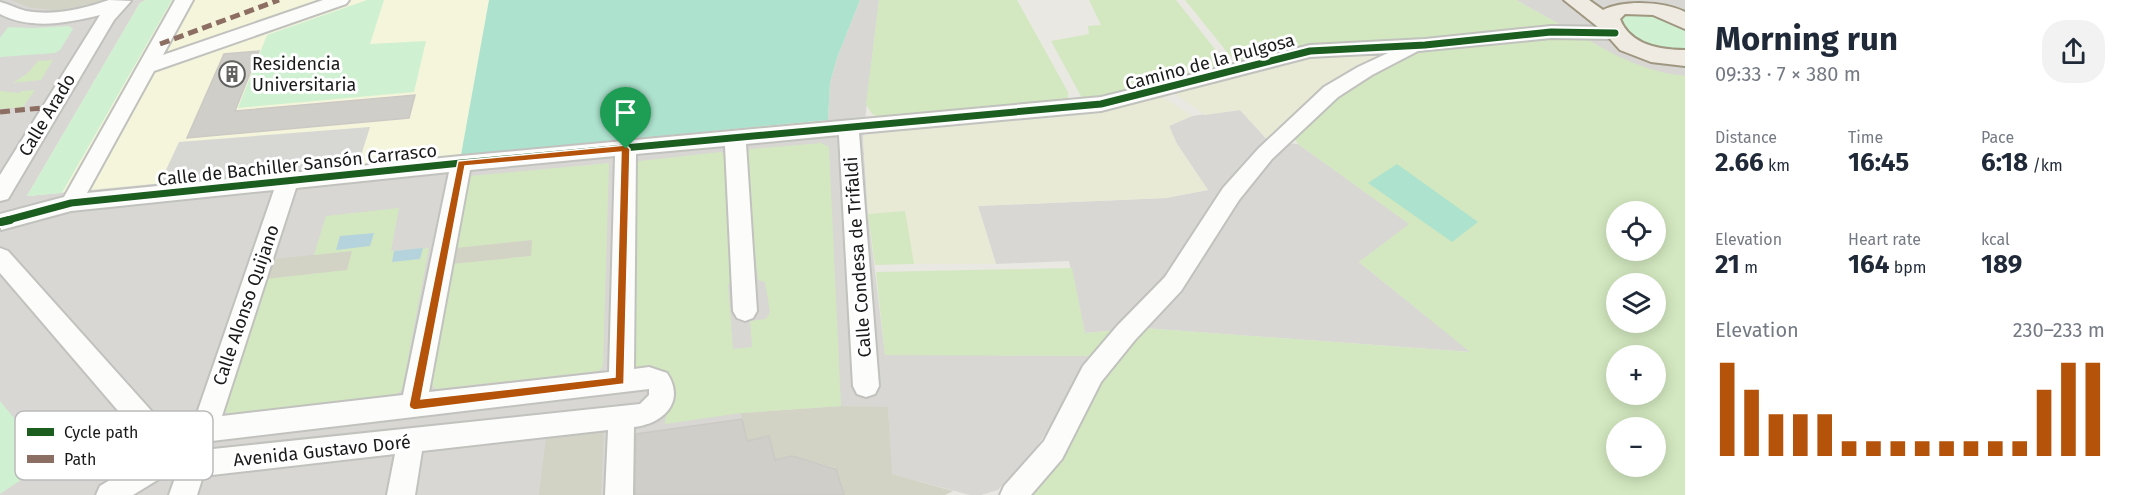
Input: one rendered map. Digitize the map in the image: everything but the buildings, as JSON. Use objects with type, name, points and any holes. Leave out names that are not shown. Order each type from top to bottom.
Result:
[{"type":"main road","points":[[1575,0],[1636,48],[1650,54],[1683,59]]},
{"type":"main road","points":[[1602,0],[1627,6],[1651,8],[1684,20]]},
{"type":"main road","points":[[1612,30],[1608,18],[1611,13],[1627,6]]},
{"type":"street","points":[[72,203],[184,0]]},
{"type":"street","points":[[147,67],[340,0]]},
{"type":"street","points":[[0,7],[23,16],[56,17],[81,13],[124,1]]},
{"type":"street","name":"Calle Arado","points":[[0,193],[107,17],[124,1]]},
{"type":"street","points":[[81,13],[95,24],[95,37]]},
{"type":"street","name":"Camino de la Pulgosa","points":[[849,128],[1115,102],[1234,68],[1310,51],[1425,45],[1551,32],[1612,30]]},
{"type":"street","points":[[1014,495],[1053,450],[1092,374],[1126,333],[1173,284],[1231,194],[1265,154],[1331,92],[1399,54],[1425,45]]},
{"type":"street","name":"Calle de Bachiller Sansón Carrasco","points":[[0,221],[72,203],[461,163],[849,128]]},
{"type":"street","name":"Calle Condesa de Trifaldi","points":[[849,128],[867,386]]},
{"type":"street","points":[[735,139],[745,311]]},
{"type":"street","points":[[621,381],[626,149]]},
{"type":"street","points":[[414,405],[461,163]]},
{"type":"street","name":"Calle Alonso Quijano","points":[[210,411],[288,181]]},
{"type":"street","points":[[0,257],[134,411]]},
{"type":"street","name":"Avenida Gustavo Doré","points":[[213,429],[649,378],[658,381],[662,387],[661,400],[649,412],[621,417],[213,463]]},
{"type":"street","points":[[619,495],[621,417]]},
{"type":"street","points":[[401,495],[411,441]]},
{"type":"street","points":[[110,495],[132,480]]},
{"type":"street","points":[[183,495],[188,480]]},
{"type":"shaded area","points":[[0,0],[879,0],[863,138],[868,214],[885,354],[1095,356],[1036,448],[998,490],[981,495],[970,495],[891,474],[888,408],[841,406],[741,413],[792,456],[836,469],[844,495],[0,495]]},
{"type":"shaded area","points":[[11,0],[108,0],[58,10],[31,8]]},
{"type":"shaded area","points":[[146,0],[860,0],[837,58],[830,83],[828,120],[27,196],[140,3]]},
{"type":"shaded area","points":[[146,0],[172,0],[62,193],[27,196],[140,3]]},
{"type":"shaded area","points":[[367,0],[384,0],[370,44],[426,41],[414,92],[238,108],[267,35]]},
{"type":"shaded area","points":[[489,0],[860,0],[837,58],[830,83],[828,120],[461,155]]},
{"type":"shaded area","points":[[1516,0],[1685,0],[1685,76],[1662,74],[1625,61]]},
{"type":"shaded area","points":[[1627,11],[1647,11],[1685,28],[1685,51],[1653,49],[1620,29],[1620,15]]},
{"type":"shaded area","points":[[69,26],[73,29],[60,50],[55,53],[0,57],[0,38],[8,27]]},
{"type":"shaded area","points":[[1368,53],[1385,54],[1270,142],[1240,110],[1205,115],[1172,92],[1284,62]]},
{"type":"shaded area","points":[[1163,97],[1192,116],[1169,126],[1177,144],[1208,190],[1166,198],[978,206],[996,264],[914,264],[904,211],[868,214],[863,138],[871,131],[1093,111]]},
{"type":"shaded area","points":[[1240,110],[1269,142],[1298,144],[1410,224],[1359,262],[1471,352],[1143,328],[1085,333],[1069,261],[996,264],[978,206],[1166,198],[1208,190],[1177,144],[1169,126],[1192,116]]},
{"type":"shaded area","points":[[370,127],[358,165],[159,185],[179,142]]},
{"type":"shaded area","points":[[1397,164],[1478,222],[1452,242],[1368,183]]},
{"type":"shaded area","points":[[533,240],[531,256],[452,264],[455,248]]},
{"type":"shaded area","points":[[352,251],[348,270],[266,279],[273,259]]},
{"type":"shaded area","points":[[0,401],[15,419],[15,480],[21,480],[0,494]]},
{"type":"shaded area","points":[[841,406],[888,407],[892,474],[953,491],[945,495],[844,495],[836,468],[792,456],[775,460],[769,436],[747,441],[741,413]]},
{"type":"shaded area","points":[[604,431],[601,495],[539,495],[546,437]]},
{"type":"green space","points":[[879,0],[1017,0],[1068,92],[1068,98],[1062,103],[880,118],[872,114],[866,104]]},
{"type":"green space","points":[[1089,0],[1176,0],[1222,58],[1223,63],[1217,70],[1091,100],[1082,98],[1051,41],[1089,34],[1088,26],[1101,25]]},
{"type":"green space","points":[[1185,0],[1516,0],[1561,25],[1410,41],[1308,47],[1242,61],[1231,57]]},
{"type":"green space","points":[[1579,35],[1643,67],[1685,76],[1685,495],[1033,495],[1022,493],[1084,396],[1143,328],[1470,352],[1359,262],[1409,224],[1298,144],[1291,131],[1319,105],[1397,56],[1478,42]]},
{"type":"green space","points":[[53,60],[41,80],[13,83],[29,72],[38,61]]},
{"type":"green space","points":[[35,90],[23,107],[0,109],[0,91],[19,93]]},
{"type":"green space","points":[[821,143],[829,147],[841,406],[741,413],[665,424],[675,391],[671,377],[656,368],[632,368],[634,164],[639,161],[721,152],[725,155],[736,282],[728,284],[733,349],[752,347],[750,321],[766,319],[770,312],[765,282],[758,280],[744,156],[750,149]]},
{"type":"green space","points":[[609,163],[603,366],[599,371],[436,389],[431,384],[452,264],[531,256],[532,240],[455,248],[467,179],[470,176]]},
{"type":"green space","points":[[399,208],[391,251],[429,248],[402,390],[397,394],[229,414],[225,412],[266,279],[347,270],[352,251],[314,255],[326,216]]},
{"type":"green space","points":[[905,211],[914,264],[875,265],[868,214]]},
{"type":"green space","points":[[1072,268],[1085,333],[1122,330],[1095,356],[885,355],[876,272]]},
{"type":"water","points":[[374,233],[370,246],[336,250],[340,236]]},
{"type":"water","points":[[423,248],[420,259],[392,262],[394,251]]},
{"type":"marked path","points":[[160,44],[279,0]]},
{"type":"marked path","points":[[0,112],[52,107]]},
{"type":"cycle path","points":[[1,222],[71,203],[461,163],[1101,104],[1310,51],[1425,45],[1551,32],[1615,33]]},
{"type":"place","name":"Residencia Universitaria","points":[[232,74]]},
{"type":"route","points":[[626,149],[621,381],[414,405],[461,163],[626,149]]}]
